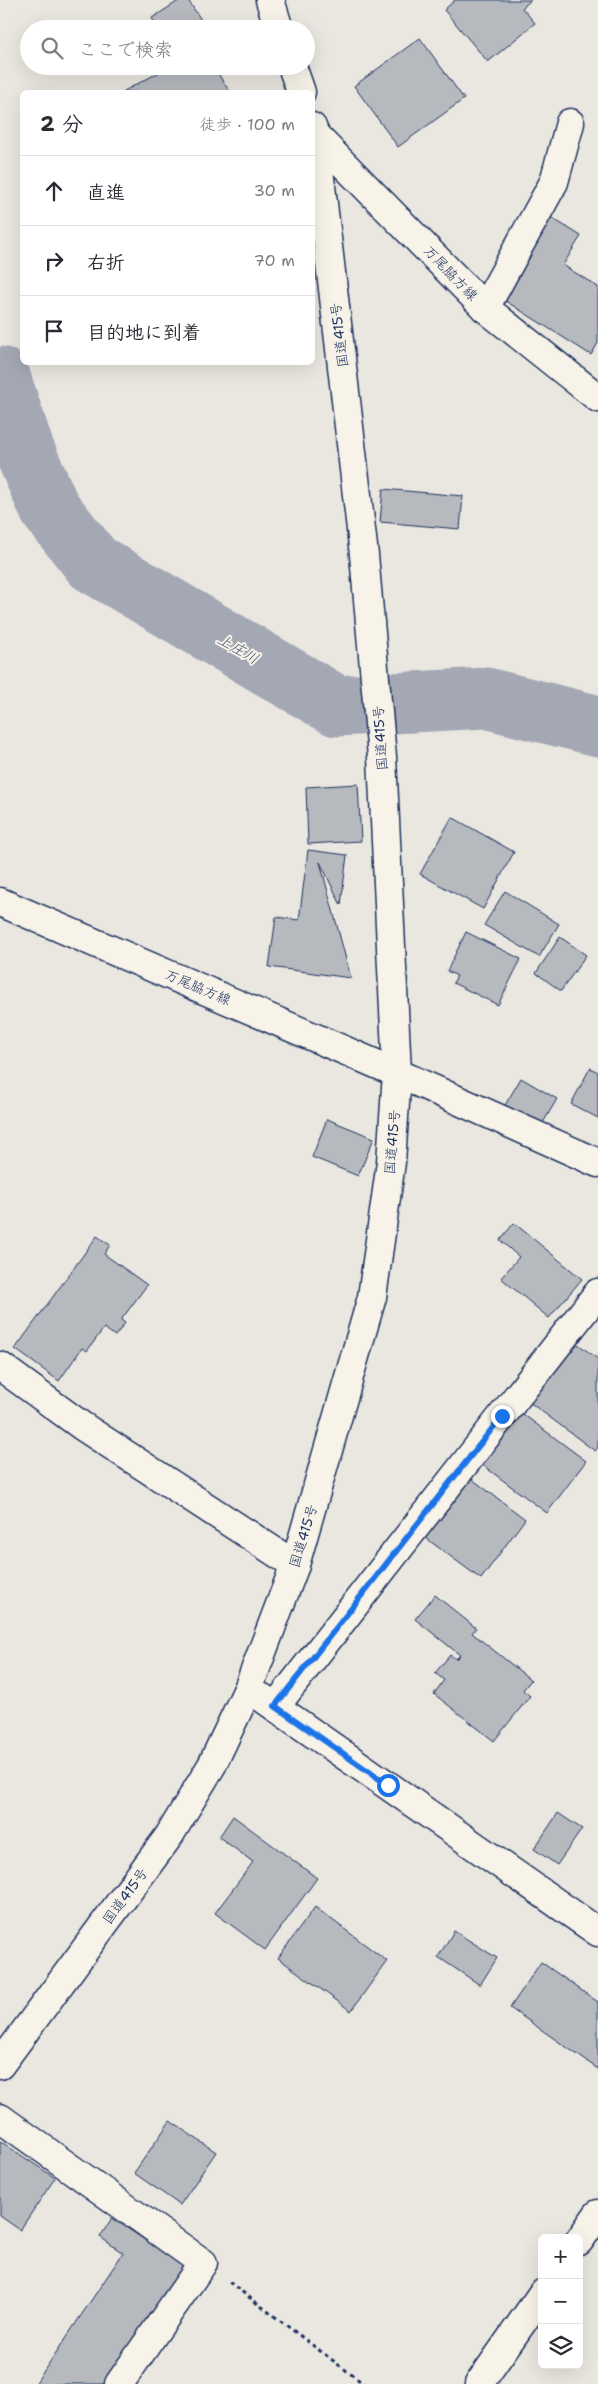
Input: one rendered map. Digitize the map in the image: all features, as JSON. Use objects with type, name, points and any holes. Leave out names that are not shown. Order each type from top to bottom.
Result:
[{"type":"main road","points":[[270,0],[276,20]]},
{"type":"main road","points":[[295,75],[300,90]]},
{"type":"main road","points":[[485,308],[554,182],[570,123]]},
{"type":"main road","name":"万尾脇方線","points":[[315,132],[485,308],[598,398]]},
{"type":"main road","name":"国道415号","points":[[0,2065],[169,1836],[212,1765],[248,1689],[295,1565],[372,1297],[392,1162],[397,1073],[382,757],[364,554],[315,139]]},
{"type":"main road","name":"万尾脇方線","points":[[0,902],[397,1073],[598,1163]]},
{"type":"main road","points":[[275,1706],[598,1293]]},
{"type":"main road","points":[[0,1366],[82,1426],[295,1565]]},
{"type":"main road","points":[[248,1689],[598,1932]]},
{"type":"main road","points":[[0,2118],[203,2263],[119,2384]]},
{"type":"main road","points":[[583,2235],[598,2214]]},
{"type":"main road","points":[[479,2384],[538,2300]]},
{"type":"path","points":[[203,2263],[364,2384]]},
{"type":"building","points":[[180,0],[188,0],[201,20],[153,20],[152,18]]},
{"type":"building","points":[[455,0],[531,0],[522,8],[535,23],[488,62],[444,10]]},
{"type":"building","points":[[420,38],[464,99],[398,147],[354,86]]},
{"type":"building","points":[[154,75],[219,75],[229,90],[126,90]]},
{"type":"building","points":[[547,215],[581,236],[563,265],[598,287],[598,343],[591,355],[496,295]]},
{"type":"building","points":[[383,489],[463,496],[460,529],[380,522]]},
{"type":"building","points":[[358,784],[361,841],[308,844],[306,787]]},
{"type":"building","points":[[452,817],[514,852],[483,909],[420,874]]},
{"type":"building","points":[[308,850],[347,855],[341,905],[320,862],[351,978],[269,967],[276,917],[299,920]]},
{"type":"building","points":[[505,891],[559,924],[539,957],[484,925]]},
{"type":"building","points":[[466,932],[521,959],[498,1005],[453,983],[457,976],[447,971]]},
{"type":"building","points":[[560,937],[586,955],[561,991],[536,973]]},
{"type":"building","points":[[590,1068],[598,1072],[598,1118],[571,1104]]},
{"type":"building","points":[[521,1078],[557,1099],[537,1133],[501,1112]]},
{"type":"building","points":[[327,1119],[374,1138],[358,1176],[312,1157]]},
{"type":"building","points":[[514,1223],[582,1279],[549,1318],[501,1278],[519,1257],[500,1240]]},
{"type":"building","points":[[97,1236],[110,1245],[104,1254],[147,1285],[121,1320],[125,1323],[115,1336],[104,1328],[87,1351],[82,1348],[59,1381],[15,1349]]},
{"type":"building","points":[[574,1341],[598,1359],[598,1447],[595,1451],[529,1402]]},
{"type":"building","points":[[520,1412],[586,1461],[547,1513],[481,1464]]},
{"type":"building","points":[[468,1476],[525,1519],[481,1579],[423,1536]]},
{"type":"building","points":[[435,1595],[476,1628],[472,1633],[531,1680],[523,1690],[530,1696],[494,1741],[434,1694],[444,1680],[435,1673],[450,1655],[456,1659],[460,1655],[415,1619]]},
{"type":"building","points":[[558,1813],[582,1829],[557,1865],[534,1849]]},
{"type":"building","points":[[233,1816],[317,1878],[265,1950],[215,1913],[253,1862],[219,1837]]},
{"type":"building","points":[[315,1907],[387,1961],[351,2011],[278,1958]]},
{"type":"building","points":[[454,1931],[497,1958],[480,1985],[438,1957]]},
{"type":"building","points":[[541,1962],[598,2002],[598,2069],[510,2008]]},
{"type":"building","points":[[170,2121],[216,2152],[180,2205],[134,2173]]},
{"type":"building","points":[[0,2141],[55,2178],[20,2230],[0,2216]]},
{"type":"building","points":[[112,2218],[184,2266],[105,2384],[35,2384],[123,2253],[100,2237]]},
{"type":"waterway","name":"上庄川","points":[[0,377],[24,450],[50,509],[93,563],[337,706],[486,698],[598,726]]},
{"type":"route","points":[[388,1785],[275,1706],[502,1416]]}]
